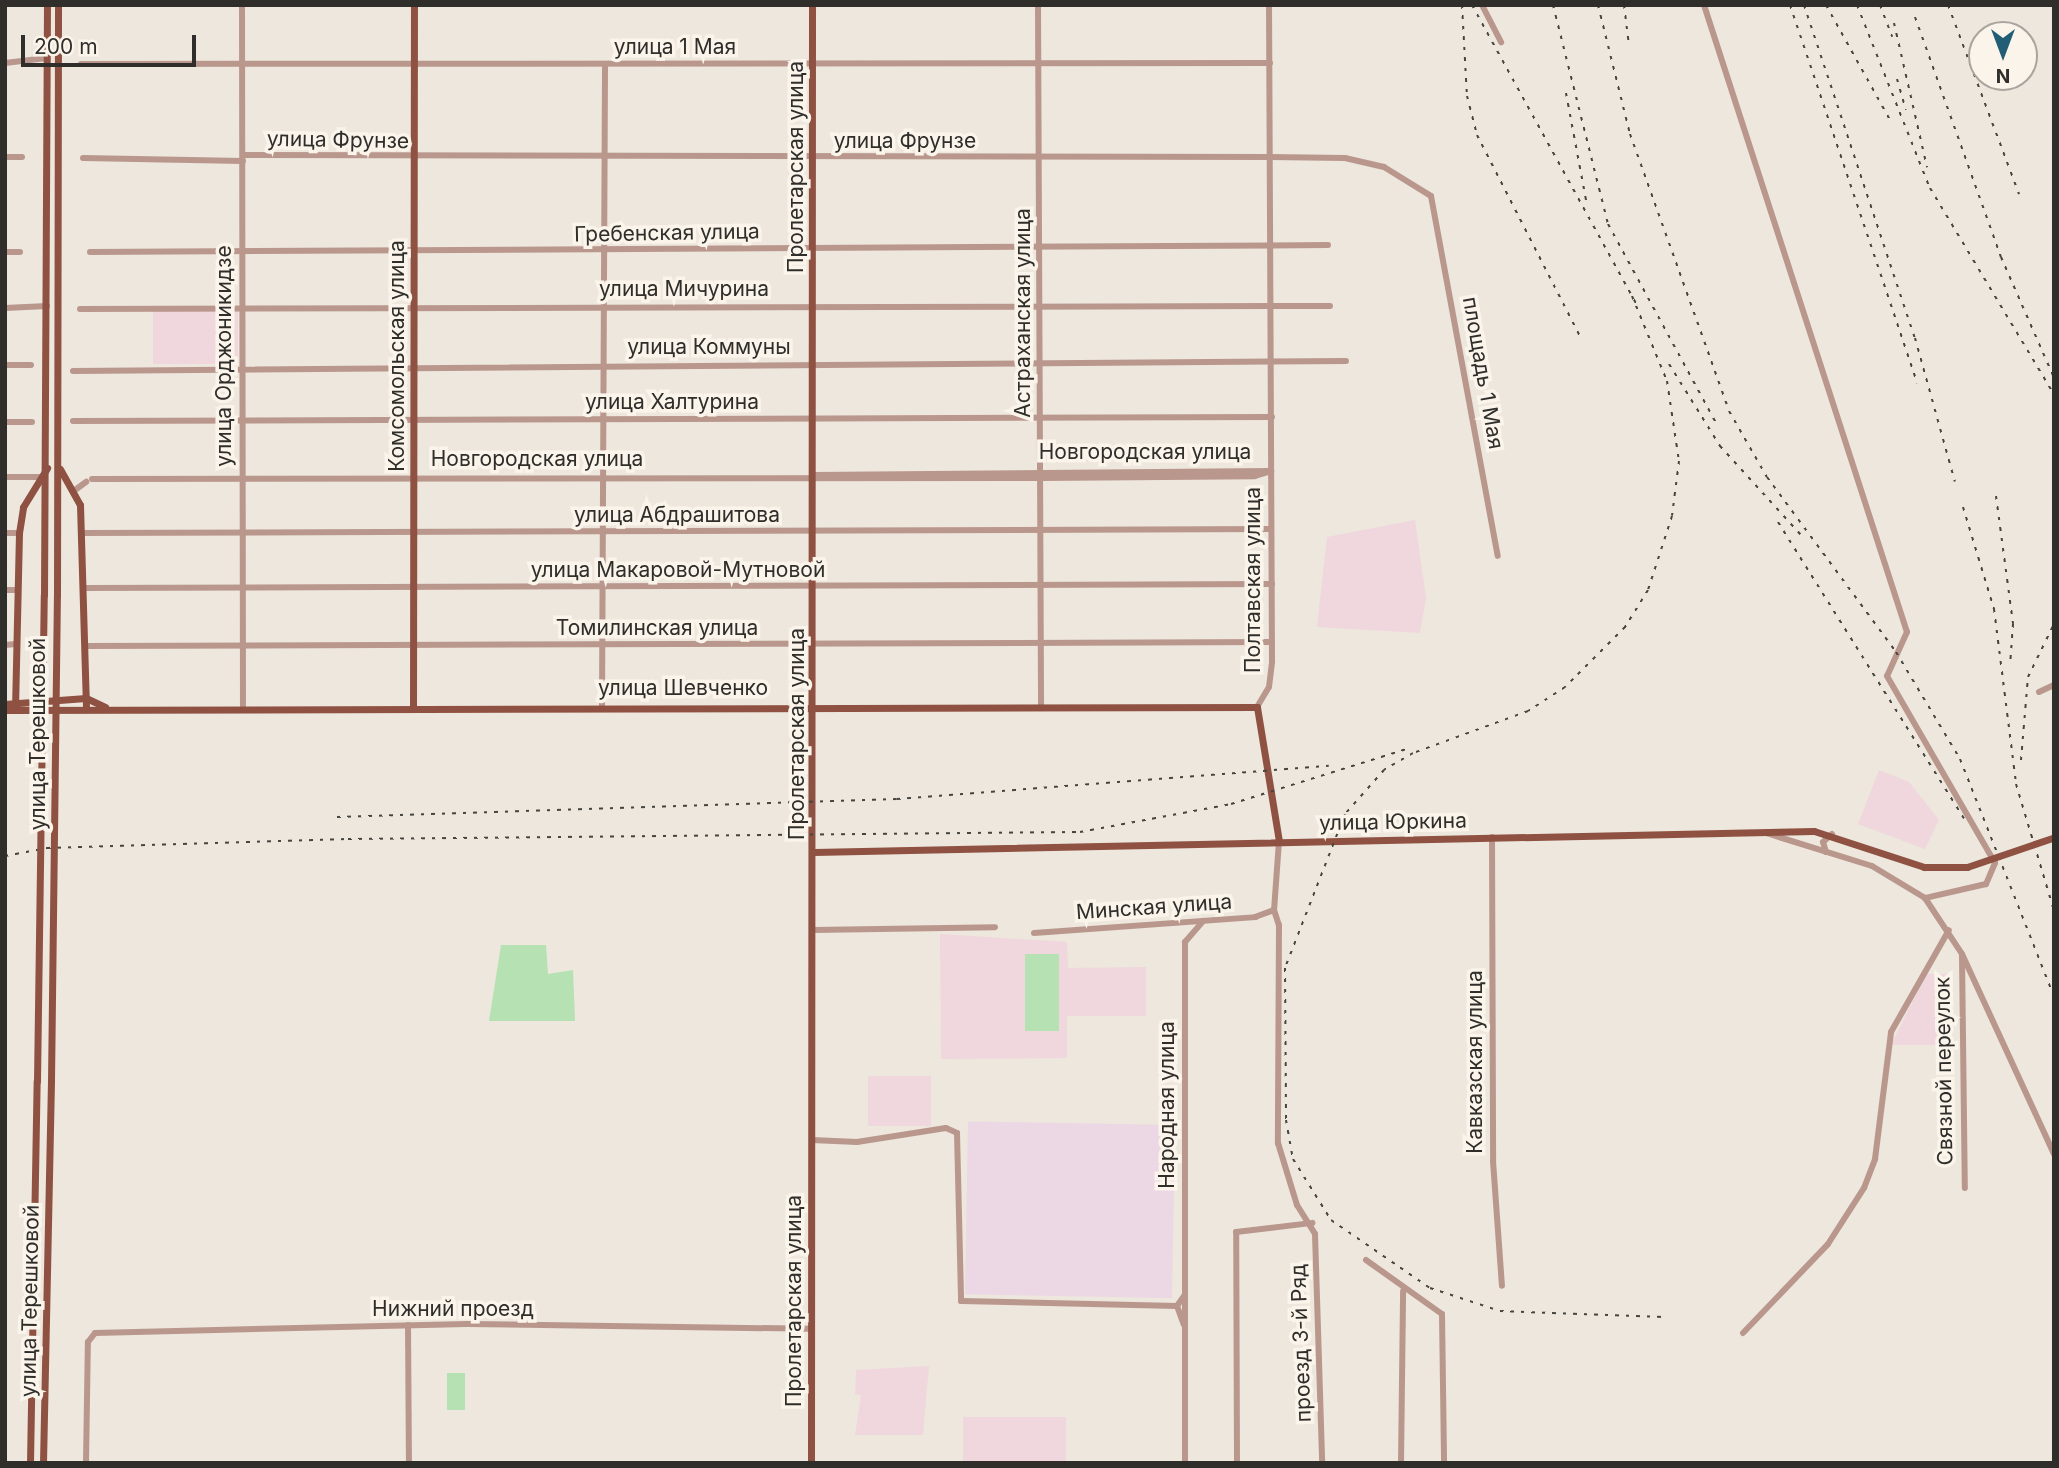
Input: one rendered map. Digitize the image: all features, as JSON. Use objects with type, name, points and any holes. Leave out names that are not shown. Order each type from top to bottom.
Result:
[{"type":"main road","name":"улица Терешковой","points":[[30,1463],[47,477],[47,5]]},
{"type":"main road","name":"улица Терешковой","points":[[43,1463],[49,1253],[60,469],[58,5]]},
{"type":"main road","name":"Комсомольская улица","points":[[413,708],[414,5]]},
{"type":"main road","name":"Пролетарская улица","points":[[811,1463],[816,645],[812,5]]},
{"type":"main road","points":[[15,709],[19,533],[35,477],[47,468]]},
{"type":"main road","points":[[60,469],[75,491],[83,533],[86,708]]},
{"type":"main road","name":"улица Шевченко","points":[[5,704],[15,699],[86,698],[109,708]]},
{"type":"main road","name":"улица Шевченко","points":[[5,710],[602,706],[1257,707]]},
{"type":"main road","points":[[1257,707],[1279,841]]},
{"type":"main road","name":"улица Юркина","points":[[814,852],[1761,831],[1834,834],[1924,867],[1967,867],[2053,838]]},
{"type":"street","name":"улица Орджоникидзе","points":[[243,5],[243,708]]},
{"type":"street","name":"Астраханская улица","points":[[1038,5],[1043,532],[1041,705]]},
{"type":"street","name":"Полтавская улица","points":[[1257,707],[1269,687],[1272,642],[1269,5]]},
{"type":"street","points":[[1482,5],[1501,42]]},
{"type":"street","points":[[1704,5],[1907,632],[1887,676],[1995,863],[1986,884],[1925,898]]},
{"type":"street","points":[[5,63],[30,63],[47,58]]},
{"type":"street","name":"улица 1 Мая","points":[[80,64],[1270,64]]},
{"type":"street","points":[[602,706],[605,532],[605,65]]},
{"type":"street","points":[[5,157],[22,157]]},
{"type":"street","name":"улица Фрунзе","points":[[83,158],[1269,157],[1364,162],[1431,196]]},
{"type":"street","name":"площадь 1 Мая","points":[[1431,196],[1498,556]]},
{"type":"street","name":"Гребенская улица","points":[[90,252],[241,250],[415,253],[1328,246]]},
{"type":"street","points":[[5,252],[20,252]]},
{"type":"street","points":[[5,308],[47,306]]},
{"type":"street","name":"улица Мичурина","points":[[80,309],[1330,306]]},
{"type":"street","name":"улица Коммуны","points":[[73,371],[241,367],[1346,361]]},
{"type":"street","points":[[5,365],[31,365]]},
{"type":"street","name":"улица Халтурина","points":[[73,421],[414,422],[1272,416]]},
{"type":"street","points":[[5,422],[32,422]]},
{"type":"street","name":"Новгородская улица","points":[[75,491],[89,480],[241,477],[605,477],[1042,470],[1271,471]]},
{"type":"street","name":"Новгородская улица","points":[[814,475],[1255,477],[1271,471]]},
{"type":"street","points":[[5,477],[47,477]]},
{"type":"street","name":"улица Абдрашитова","points":[[83,533],[1043,532],[1271,529]]},
{"type":"street","points":[[5,533],[19,533]]},
{"type":"street","name":"улица Макаровой-Мутновой","points":[[84,588],[815,588],[1272,583]]},
{"type":"street","points":[[5,590],[17,590]]},
{"type":"street","name":"Томилинская улица","points":[[85,646],[1041,645],[1272,642]]},
{"type":"street","points":[[5,645],[16,645]]},
{"type":"street","points":[[2039,692],[2054,685]]},
{"type":"street","points":[[1761,831],[1889,873],[1925,898],[1949,930],[1962,954],[2054,1154]]},
{"type":"street","points":[[1826,852],[1825,838],[1834,834]]},
{"type":"street","name":"Кавказская улица","points":[[1492,837],[1493,1161],[1502,1286]]},
{"type":"street","points":[[1279,841],[1274,910],[1279,925],[1278,1143],[1297,1205],[1312,1223]]},
{"type":"street","name":"Минская улица","points":[[1034,933],[1203,921],[1274,910]]},
{"type":"street","name":"Народная улица","points":[[1185,1463],[1185,942],[1203,921]]},
{"type":"street","points":[[813,930],[995,927]]},
{"type":"street","points":[[1742,1333],[1828,1244],[1864,1188],[1875,1160],[1891,1032],[1949,930]]},
{"type":"street","name":"Связной переулок","points":[[1962,954],[1965,1188]]},
{"type":"street","points":[[812,1140],[857,1142],[946,1128],[957,1133],[961,1301],[1177,1306],[1184,1296]]},
{"type":"street","points":[[1237,1463],[1236,1232],[1312,1223]]},
{"type":"street","name":"проезд 3-й Ряд","points":[[1312,1223],[1322,1463]]},
{"type":"street","points":[[1366,1260],[1403,1291],[1437,1309],[1443,1320],[1444,1463]]},
{"type":"street","points":[[1401,1463],[1403,1291]]},
{"type":"street","name":"Народная улица","points":[[1177,1306],[1184,1325]]},
{"type":"street","points":[[408,1325],[409,1463]]},
{"type":"street","name":"Нижний проезд","points":[[86,1463],[88,1342],[96,1333],[408,1325],[812,1329]]},
{"type":"shaded area","points":[[153,310],[238,310],[238,364],[153,364]]},
{"type":"shaded area","points":[[1415,520],[1426,598],[1420,633],[1317,627],[1327,537]]},
{"type":"shaded area","points":[[1879,770],[1909,782],[1939,820],[1925,849],[1858,824]]},
{"type":"shaded area","points":[[940,934],[1067,942],[1068,968],[1146,967],[1146,1016],[1067,1016],[1067,1058],[941,1059]]},
{"type":"shaded area","points":[[1926,974],[1948,974],[1948,1045],[1891,1045]]},
{"type":"shaded area","points":[[868,1076],[931,1076],[931,1126],[868,1126]]},
{"type":"shaded area","points":[[968,1121],[1175,1125],[1172,1298],[965,1294]]},
{"type":"shaded area","points":[[929,1366],[923,1435],[855,1435],[861,1395],[855,1394],[856,1370]]},
{"type":"shaded area","points":[[963,1417],[1066,1417],[1066,1463],[963,1463]]},
{"type":"green space","points":[[501,945],[546,945],[548,974],[573,970],[575,1021],[489,1021]]},
{"type":"green space","points":[[1025,954],[1059,954],[1059,1031],[1025,1031]]},
{"type":"green space","points":[[447,1373],[465,1373],[465,1410],[447,1410]]},
{"type":"railway","points":[[1462,5],[1467,96],[1477,135],[1581,338]]},
{"type":"railway","points":[[1472,5],[1636,303]]},
{"type":"railway","points":[[1553,5],[1608,224],[1717,425]]},
{"type":"railway","points":[[1598,5],[1630,134],[1729,411],[1767,477],[1896,652],[1960,759],[2054,997]]},
{"type":"railway","points":[[1624,5],[1629,43]]},
{"type":"railway","points":[[1790,5],[1917,383]]},
{"type":"railway","points":[[1804,5],[1915,338],[1955,482]]},
{"type":"railway","points":[[1826,5],[1891,122]]},
{"type":"railway","points":[[1857,5],[1930,188],[2054,394]]},
{"type":"railway","points":[[1880,5],[1892,37]]},
{"type":"railway","points":[[1948,5],[2019,194]]},
{"type":"railway","points":[[1915,17],[2001,257],[2054,378]]},
{"type":"railway","points":[[1894,23],[1927,167]]},
{"type":"railway","points":[[1897,79],[1906,110]]},
{"type":"railway","points":[[1566,93],[1586,200]]},
{"type":"railway","points":[[1632,296],[1667,381],[1679,461],[1672,516],[1648,590],[1625,627],[1565,687],[1528,711],[1413,753],[1384,770],[1345,814],[1285,968],[1286,1120],[1293,1159],[1331,1220],[1430,1288],[1500,1311],[1664,1317]]},
{"type":"railway","points":[[1669,364],[1720,446],[1801,535]]},
{"type":"railway","points":[[1996,496],[2013,624],[2010,666]]},
{"type":"railway","points":[[1963,507],[1994,609],[2016,784],[2054,911]]},
{"type":"railway","points":[[1778,522],[1964,819]]},
{"type":"railway","points":[[2021,760],[2028,677],[2054,624]]},
{"type":"railway","points":[[5,856],[47,848],[348,839],[1080,832],[1231,804],[1407,749]]},
{"type":"railway","points":[[337,817],[897,799],[1329,766]]}]
